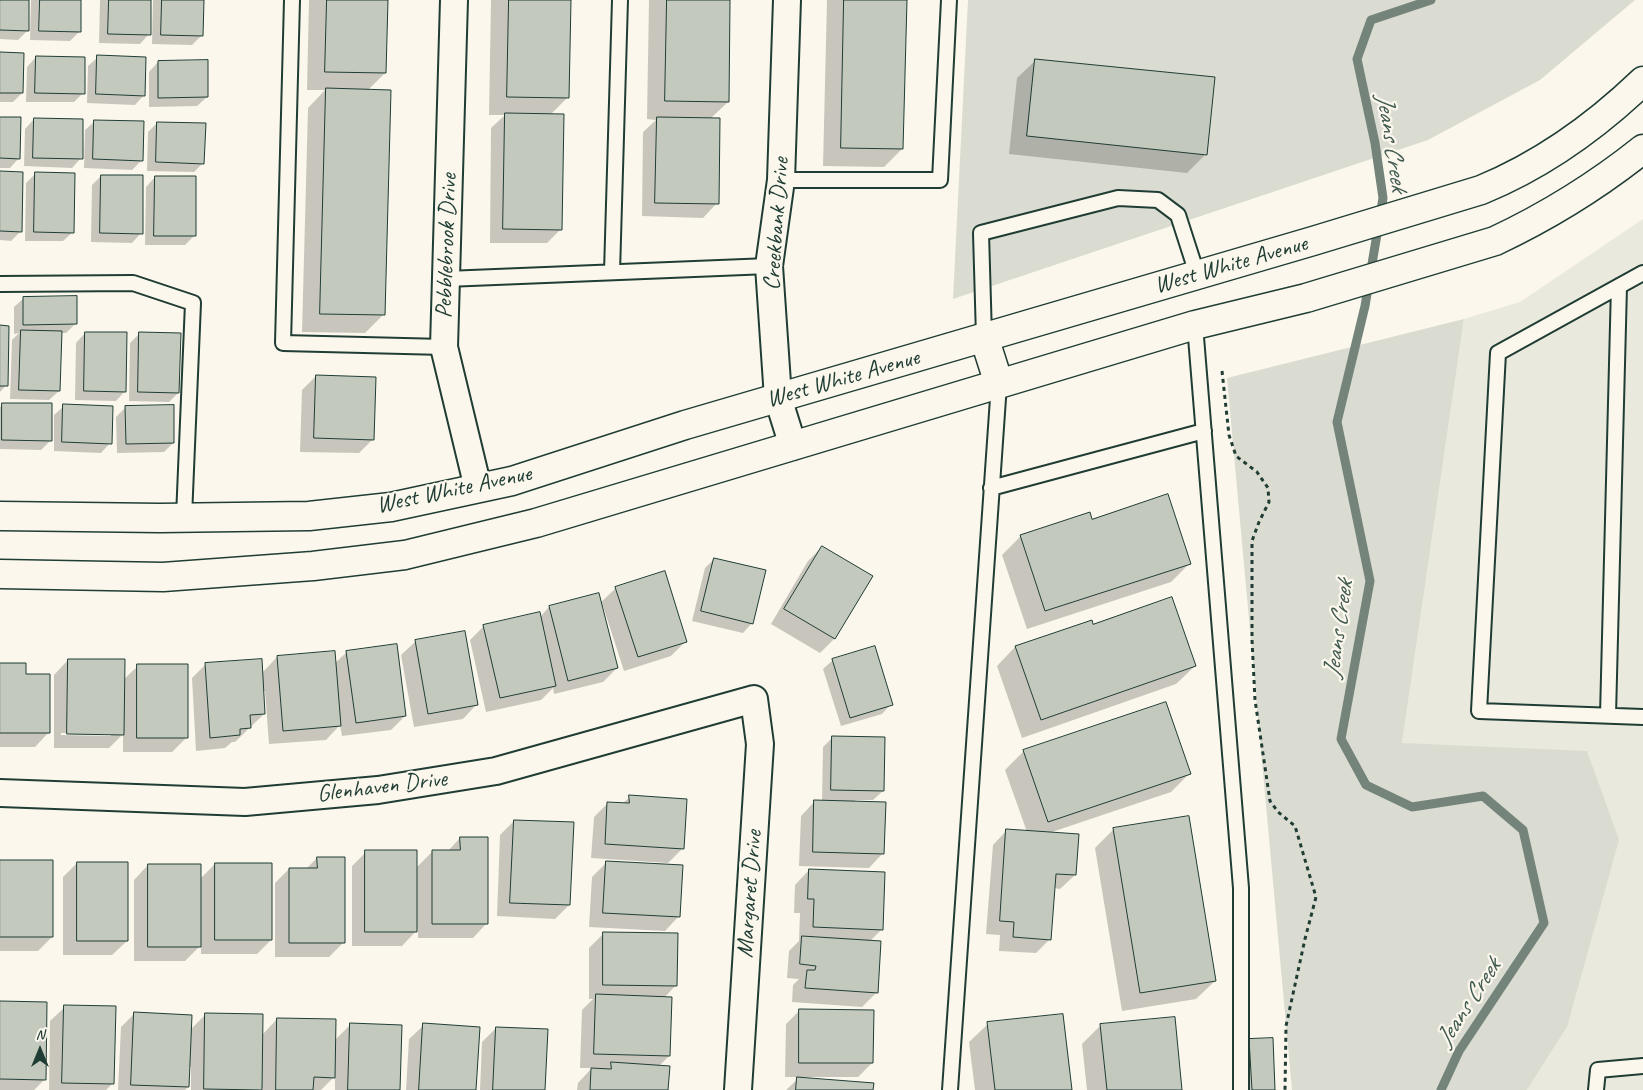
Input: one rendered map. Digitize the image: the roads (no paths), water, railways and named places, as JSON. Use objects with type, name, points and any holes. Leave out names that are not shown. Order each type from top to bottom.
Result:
[{"type":"main road","name":"West White Avenue","points":[[0,516],[184,518],[308,516],[391,507],[512,481],[685,425],[1447,201],[1507,179],[1532,166],[1588,128],[1643,82]]},
{"type":"main road","name":"West White Avenue","points":[[0,574],[163,577],[313,566],[404,555],[536,523],[999,384],[1196,336],[1306,298],[1495,241],[1522,228],[1598,183],[1643,149]]},
{"type":"main road","points":[[984,337],[999,384]]},
{"type":"street","name":"Pebblebrook Drive","points":[[454,0],[444,347],[478,488]]},
{"type":"street","name":"Creekbank Drive","points":[[787,0],[781,180],[769,266],[778,398],[793,446]]},
{"type":"street","name":"Glenhaven Drive","points":[[0,793],[245,802],[378,790],[496,771],[754,699]]},
{"type":"street","name":"Margaret Drive","points":[[738,1090],[760,744],[754,699]]},
{"type":"lane","points":[[292,0],[283,344],[444,347]]},
{"type":"lane","points":[[612,272],[620,0]]},
{"type":"lane","points":[[781,180],[940,180],[949,0]]},
{"type":"lane","points":[[984,337],[981,232],[1118,198],[1158,200],[1178,215],[1197,274]]},
{"type":"lane","points":[[446,279],[769,266]]},
{"type":"lane","points":[[1643,273],[1498,353],[1479,711],[1643,717]]},
{"type":"lane","points":[[0,284],[133,283],[193,304],[184,518]]},
{"type":"lane","points":[[1608,715],[1619,286]]},
{"type":"lane","points":[[1196,336],[1242,888],[1242,1090]]},
{"type":"lane","points":[[950,1090],[999,384]]},
{"type":"lane","points":[[991,488],[1204,431]]},
{"type":"lane","points":[[1596,1090],[1598,1070],[1643,1066]]},
{"type":"waterway","name":"Jeans Creek","points":[[1431,0],[1371,20],[1357,59],[1375,143],[1383,198],[1365,306],[1337,422],[1370,581],[1341,739],[1366,785],[1412,807],[1483,796],[1523,830],[1544,923],[1459,1051],[1441,1090]]}]
